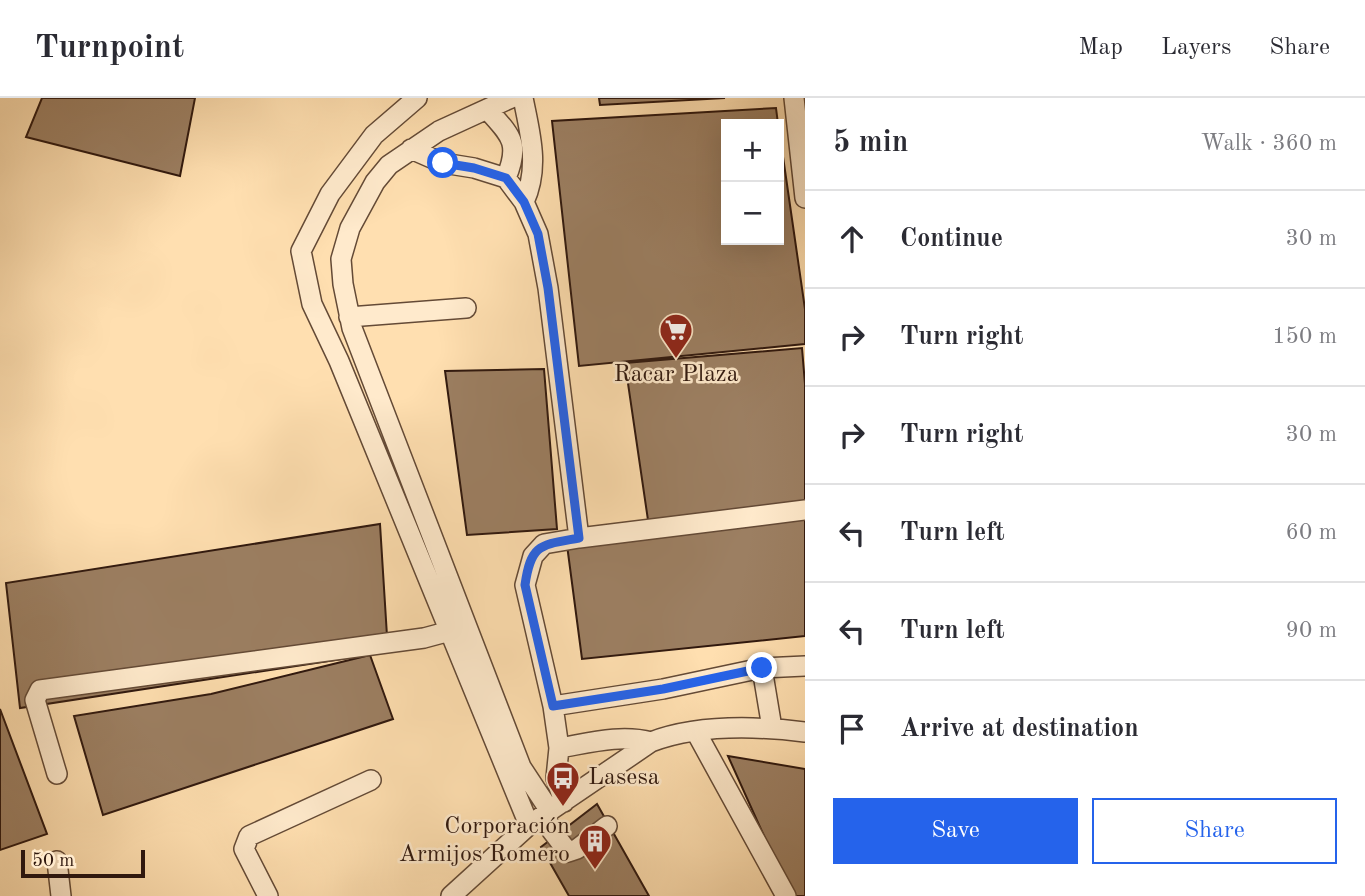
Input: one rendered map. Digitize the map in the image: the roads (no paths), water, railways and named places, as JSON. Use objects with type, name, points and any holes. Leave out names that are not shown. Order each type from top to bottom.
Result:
[{"type":"street","points":[[417,98],[374,135],[330,194],[301,251],[312,304],[339,361],[450,631],[547,813],[552,831],[568,852],[577,849],[607,826]]},
{"type":"street","points":[[511,98],[439,131],[389,165],[375,182],[347,237],[341,271],[352,328],[521,767],[547,813]]},
{"type":"street","points":[[523,98],[534,149],[533,175],[524,202]]},
{"type":"street","points":[[794,98],[805,198]]},
{"type":"street","points":[[487,109],[510,134],[513,160],[506,178]]},
{"type":"street","points":[[411,149],[443,163],[474,168],[506,178],[524,202],[538,234],[548,288],[579,538]]},
{"type":"street","points":[[512,152],[534,149]]},
{"type":"street","points":[[349,317],[466,308]]},
{"type":"street","points":[[547,813],[556,778],[559,748],[553,706],[525,585],[533,556],[544,544],[579,538],[805,510]]},
{"type":"street","points":[[57,774],[35,700],[40,690],[425,638],[450,631]]},
{"type":"street","points":[[553,706],[663,689],[762,668],[805,666]]},
{"type":"street","points":[[762,668],[772,728]]},
{"type":"street","points":[[451,896],[547,813],[652,742],[670,735],[696,732],[772,728],[805,732]]},
{"type":"street","points":[[696,732],[786,896]]},
{"type":"street","points":[[559,748],[622,738],[652,742]]},
{"type":"street","points":[[268,896],[244,849],[248,836],[371,780]]},
{"type":"street","points":[[57,861],[61,896]]},
{"type":"place","name":"Racar Plaza","points":[[676,360]]},
{"type":"place","name":"Lasesa","points":[[563,808]]},
{"type":"place","name":"Corporación Armijos Romero","points":[[595,871]]}]
